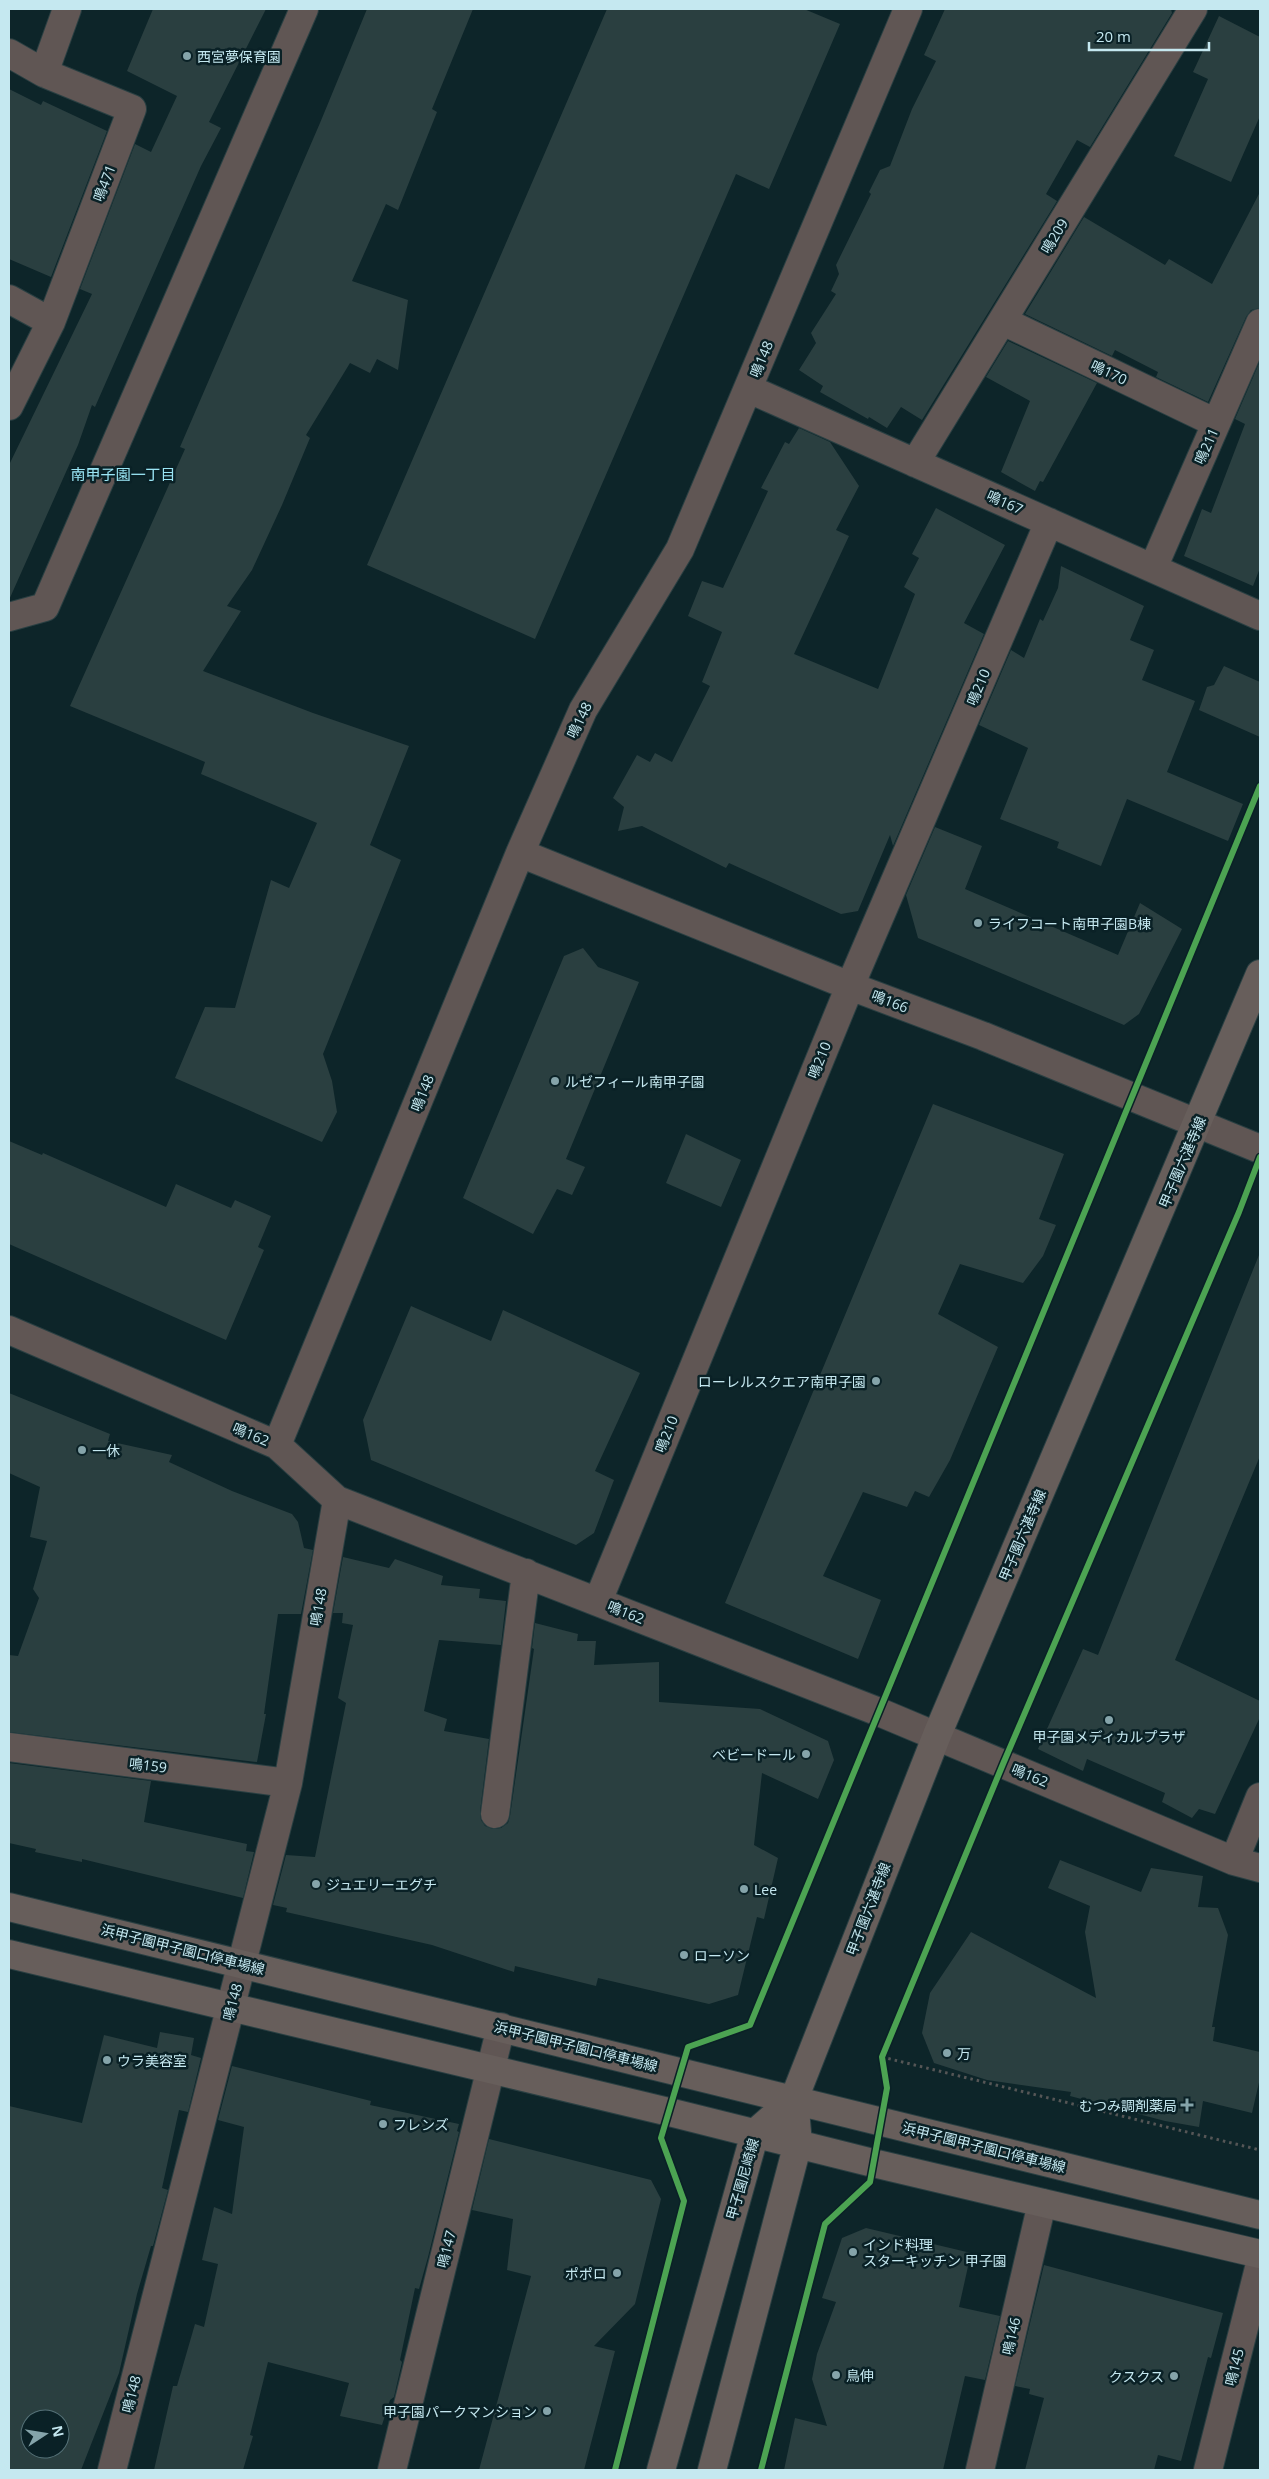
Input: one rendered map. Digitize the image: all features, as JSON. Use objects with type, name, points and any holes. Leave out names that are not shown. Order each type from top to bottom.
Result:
[{"type":"main road","name":"甲子園六湛寺線","points":[[794,2099],[936,1736],[1260,974]]},
{"type":"main road","name":"浜甲子園甲子園口停車場線","points":[[9,1907],[1260,2215]]},
{"type":"main road","points":[[9,1954],[798,2143],[873,2164],[1260,2254]]},
{"type":"main road","name":"甲子園尼崎線","points":[[662,2470],[755,2133],[794,2099]]},
{"type":"main road","points":[[712,2470],[798,2143],[794,2099]]},
{"type":"street","points":[[9,53],[44,73],[67,9]]},
{"type":"street","points":[[9,617],[44,607],[304,9]]},
{"type":"street","name":"鳴148","points":[[277,1445],[520,854],[583,710],[680,549],[908,9]]},
{"type":"street","name":"鳴209","points":[[915,463],[1193,9]]},
{"type":"street","name":"鳴471","points":[[9,406],[51,322],[132,109],[44,73]]},
{"type":"street","points":[[9,299],[51,322]]},
{"type":"street","name":"鳴170","points":[[1003,321],[1216,423]]},
{"type":"street","name":"鳴211","points":[[1153,568],[1260,323]]},
{"type":"street","name":"鳴167","points":[[749,389],[1260,616]]},
{"type":"street","name":"鳴210","points":[[598,1600],[850,986],[1050,522]]},
{"type":"street","name":"鳴166","points":[[520,854],[850,986],[983,1036],[1260,1149]]},
{"type":"street","name":"鳴162","points":[[9,1330],[277,1445],[337,1500],[598,1600],[879,1712],[1234,1861],[1260,1868]]},
{"type":"street","name":"鳴148","points":[[112,2470],[288,1783],[337,1500]]},
{"type":"street","points":[[495,1814],[526,1573]]},
{"type":"street","name":"鳴159","points":[[9,1747],[288,1783]]},
{"type":"street","points":[[1234,1861],[1260,1797]]},
{"type":"street","name":"鳴147","points":[[392,2470],[501,2027]]},
{"type":"street","name":"鳴146","points":[[980,2470],[1042,2202]]},
{"type":"street","name":"鳴145","points":[[1208,2470],[1260,2264]]},
{"type":"path","points":[[680,2072],[688,2047],[750,2025],[1260,786]]},
{"type":"path","points":[[882,2122],[887,2088],[882,2057],[1003,1764],[1253,1175]]},
{"type":"path","points":[[882,2057],[1260,2150]]},
{"type":"path","points":[[615,2470],[684,2201],[662,2138],[669,2112]]},
{"type":"path","points":[[761,2470],[825,2224],[870,2182],[873,2164]]},
{"type":"building","points":[[153,9],[266,9],[209,122],[221,128],[201,166],[95,407],[92,405],[78,445],[9,600],[9,465],[92,294],[80,289],[135,144],[151,152],[177,96],[127,71]]},
{"type":"building","points":[[367,9],[473,9],[432,109],[437,112],[398,210],[386,204],[352,281],[408,300],[398,370],[377,359],[370,373],[350,363],[306,435],[310,438],[252,570],[227,606],[241,611],[203,671],[313,713],[409,746],[370,845],[401,860],[323,1054],[332,1081],[337,1112],[322,1142],[175,1078],[205,1007],[235,1008],[271,880],[289,888],[317,823],[201,774],[205,762],[70,706],[185,449],[180,447],[320,123]]},
{"type":"building","points":[[607,9],[804,9],[840,24],[769,189],[736,174],[535,639],[367,565]]},
{"type":"building","points":[[945,9],[1171,9],[1172,13],[1090,147],[1077,140],[1046,194],[1057,201],[922,420],[901,407],[887,428],[820,392],[823,386],[799,370],[816,343],[811,333],[836,294],[831,291],[839,274],[836,265],[871,194],[869,192],[880,170],[890,166],[912,109],[936,61],[924,55]]},
{"type":"building","points":[[1219,16],[1260,37],[1260,116],[1231,182],[1174,156],[1208,79],[1193,72]]},
{"type":"building","points":[[9,89],[41,105],[43,101],[107,131],[51,277],[9,259]]},
{"type":"building","points":[[1260,192],[1260,308],[1251,310],[1246,317],[1208,402],[1156,377],[1158,372],[1115,350],[1112,356],[1025,314],[1084,217],[1165,265],[1169,259],[1212,284]]},
{"type":"building","points":[[1008,341],[1097,383],[1043,482],[1040,481],[1035,491],[1001,472],[1030,401],[986,377]]},
{"type":"building","points":[[1260,361],[1260,568],[1253,586],[1184,556],[1202,509],[1211,513],[1245,424],[1235,419]]},
{"type":"building","points":[[799,428],[830,442],[859,486],[836,530],[849,536],[794,654],[878,689],[915,594],[904,587],[919,558],[912,554],[936,508],[1005,545],[964,623],[984,634],[893,846],[890,835],[858,911],[841,914],[729,863],[726,868],[642,826],[618,831],[624,807],[613,798],[637,755],[650,762],[655,753],[672,762],[710,686],[702,682],[722,632],[688,616],[702,581],[723,588],[768,491],[761,488],[785,442],[789,444]]},
{"type":"building","points":[[1061,566],[1144,606],[1130,640],[1154,650],[1142,680],[1195,701],[1167,772],[1243,804],[1228,841],[1127,799],[1101,866],[1057,848],[1059,842],[1000,819],[1028,748],[979,725],[1011,650],[1024,658],[1040,619],[1043,621],[1058,588]]},
{"type":"building","points":[[1224,666],[1260,682],[1260,737],[1199,710],[1207,687],[1214,685]]},
{"type":"building","name":"ライフコート南甲子園B棟","points":[[935,827],[982,846],[965,889],[1118,955],[1140,903],[1182,929],[1139,1014],[1124,1025],[918,938],[906,895]]},
{"type":"building","name":"ルゼフィール南甲子園","points":[[583,948],[598,967],[639,982],[566,1159],[585,1167],[572,1195],[557,1189],[533,1234],[463,1198],[564,956]]},
{"type":"building","name":"ローレルスクエア南甲子園","points":[[933,1104],[1064,1154],[1039,1219],[1056,1225],[1043,1256],[1023,1283],[960,1264],[938,1314],[998,1347],[950,1460],[929,1497],[915,1491],[907,1507],[863,1492],[823,1576],[881,1600],[858,1659],[725,1603]]},
{"type":"building","points":[[686,1134],[741,1160],[721,1207],[666,1183]]},
{"type":"building","points":[[9,1141],[42,1155],[43,1153],[166,1207],[176,1184],[231,1208],[235,1200],[271,1216],[258,1247],[264,1250],[226,1340],[9,1244]]},
{"type":"building","points":[[1259,1255],[1260,1456],[1175,1660],[1260,1701],[1260,1717],[1215,1814],[1199,1809],[1192,1818],[1162,1802],[1165,1793],[1087,1759],[1083,1771],[1038,1749],[1083,1649],[1098,1655]]},
{"type":"building","points":[[411,1306],[491,1341],[503,1310],[640,1373],[595,1471],[614,1480],[594,1533],[576,1545],[371,1460],[363,1420]]},
{"type":"building","points":[[9,1393],[110,1434],[108,1441],[172,1455],[169,1462],[232,1491],[292,1514],[298,1522],[304,1548],[313,1550],[301,1614],[278,1614],[264,1714],[266,1714],[257,1762],[9,1732],[9,1655],[18,1656],[39,1598],[33,1589],[47,1541],[30,1537],[40,1487],[9,1473]]},
{"type":"building","points":[[343,1557],[389,1568],[395,1559],[443,1576],[441,1585],[480,1589],[479,1598],[506,1601],[501,1645],[439,1640],[424,1711],[447,1719],[444,1731],[489,1739],[480,1812],[481,1820],[485,1826],[493,1829],[501,1828],[508,1823],[510,1816],[534,1649],[532,1648],[535,1623],[578,1634],[577,1641],[596,1641],[594,1665],[659,1662],[659,1702],[760,1709],[828,1741],[834,1760],[818,1799],[762,1773],[754,1845],[778,1858],[764,1919],[757,1917],[738,1995],[709,2004],[598,1978],[596,1986],[515,1966],[514,1972],[432,1945],[286,1912],[287,1908],[273,1905],[286,1855],[315,1857],[346,1703],[338,1698],[353,1625],[342,1623],[343,1613],[333,1613]]},
{"type":"building","points":[[9,1763],[151,1781],[144,1822],[247,1844],[246,1851],[254,1852],[243,1898],[82,1859],[82,1862],[35,1852],[36,1849],[9,1843]]},
{"type":"building","points":[[1060,1860],[1141,1892],[1151,1868],[1203,1876],[1198,1907],[1218,1908],[1228,1935],[1212,2027],[1215,2027],[1213,2041],[1260,2052],[1260,2078],[1252,2113],[1203,2101],[1199,2127],[1165,2121],[1070,2096],[1071,2092],[987,2080],[934,2063],[922,2033],[930,1993],[971,1932],[1096,1998],[1085,1932],[1090,1906],[1048,1888]]},
{"type":"building","points":[[160,2032],[194,2038],[191,2055],[201,2058],[188,2112],[179,2110],[162,2188],[168,2190],[153,2246],[151,2246],[137,2294],[119,2373],[81,2470],[9,2470],[9,2106],[82,2123],[104,2035],[157,2048]]},
{"type":"building","points":[[232,2066],[371,2101],[370,2105],[459,2124],[457,2131],[459,2132],[419,2289],[415,2288],[394,2397],[390,2400],[382,2425],[340,2416],[349,2383],[268,2362],[250,2435],[253,2436],[243,2470],[154,2470],[173,2386],[177,2386],[195,2324],[204,2327],[218,2264],[202,2260],[214,2207],[232,2214],[244,2127],[218,2120]]},
{"type":"building","points":[[489,2139],[651,2180],[661,2199],[635,2304],[594,2346],[615,2351],[584,2470],[479,2470],[531,2276],[507,2270],[513,2219],[472,2210]]},
{"type":"building","points":[[866,2228],[971,2253],[959,2307],[1000,2316],[985,2380],[965,2376],[943,2470],[784,2470],[795,2418],[827,2426],[812,2379],[817,2354],[836,2302],[822,2298],[842,2238]]},
{"type":"building","points":[[1044,2265],[1223,2313],[1211,2358],[1208,2357],[1181,2461],[1158,2455],[1154,2470],[1025,2470],[1044,2398],[1029,2394],[1030,2389],[1015,2386]]},
{"type":"cycle path","points":[[615,2470],[684,2201],[661,2138],[688,2047],[750,2025],[1260,786]]},
{"type":"cycle path","points":[[761,2470],[825,2224],[870,2182],[887,2088],[882,2057],[1003,1764],[1239,1212],[1260,1157]]},
{"type":"place","name":"西宮夢保育園","points":[[187,56]]},
{"type":"place","name":"ライフコート南甲子園B棟","points":[[978,923]]},
{"type":"place","name":"ルゼフィール南甲子園","points":[[555,1081]]},
{"type":"place","name":"ローレルスクエア南甲子園","points":[[876,1381]]},
{"type":"place","name":"一休","points":[[82,1450]]},
{"type":"place","name":"甲子園メディカルプラザ","points":[[1109,1720]]},
{"type":"place","name":"ベビードール","points":[[806,1754]]},
{"type":"place","name":"ジュエリーエグチ","points":[[316,1884]]},
{"type":"place","name":"Lee","points":[[744,1889]]},
{"type":"place","name":"ローソン","points":[[684,1955]]},
{"type":"place","name":"万","points":[[947,2053]]},
{"type":"place","name":"ウラ美容室","points":[[107,2060]]},
{"type":"place","name":"むつみ調剤薬局","points":[[1187,2105]]},
{"type":"place","name":"フレンズ","points":[[383,2124]]},
{"type":"place","name":"インド料理 スターキッチン 甲子園","points":[[853,2252]]},
{"type":"place","name":"ポポロ","points":[[617,2273]]},
{"type":"place","name":"鳥伸","points":[[836,2375]]},
{"type":"place","name":"クスクス","points":[[1174,2376]]},
{"type":"place","name":"甲子園パークマンション","points":[[547,2411]]},
{"type":"district","name":"南甲子園一丁目","points":[[123,474]]}]
